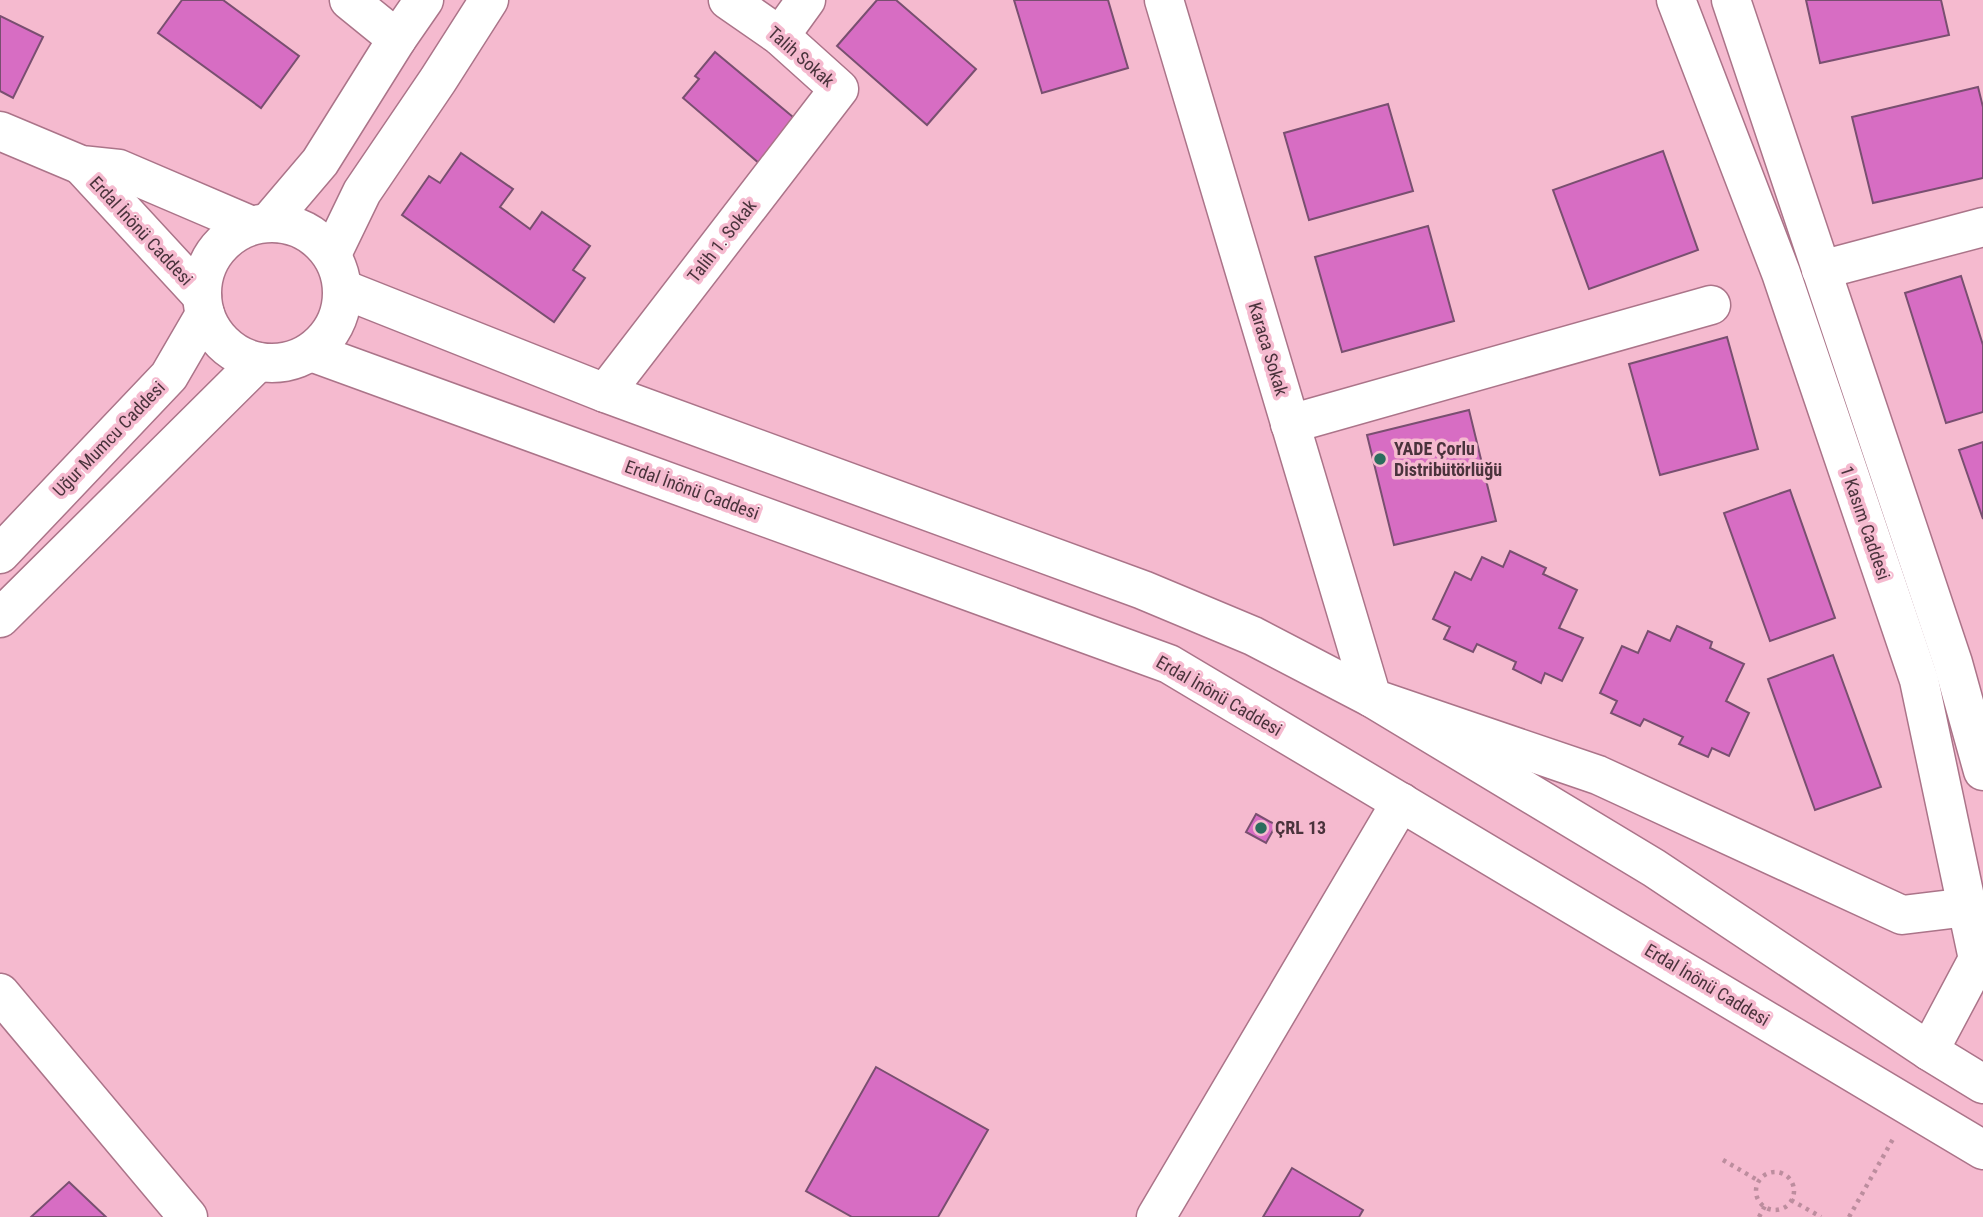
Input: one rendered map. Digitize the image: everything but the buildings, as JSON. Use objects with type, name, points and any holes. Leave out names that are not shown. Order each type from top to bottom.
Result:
[{"type":"street","points":[[349,0],[397,39]]},
{"type":"street","points":[[260,224],[320,162],[424,0]]},
{"type":"street","points":[[337,272],[362,192],[489,0]]},
{"type":"street","name":"Talih Sokak","points":[[728,0],[780,36],[839,89]]},
{"type":"street","points":[[780,36],[806,0]]},
{"type":"street","name":"Karaca Sokak","points":[[1164,0],[1372,698]]},
{"type":"street","name":"1 Kasım Caddesi","points":[[1676,0],[1781,274],[1919,680],[1978,959],[1929,1051]]},
{"type":"street","points":[[1731,0],[1953,663],[1981,757],[1942,784]]},
{"type":"street","name":"Talih 1. Sokak","points":[[605,393],[839,89]]},
{"type":"street","name":"Erdal İnönü Caddesi","points":[[0,131],[81,165],[119,169],[260,224]]},
{"type":"street","name":"Erdal İnönü Caddesi","points":[[81,165],[203,305]]},
{"type":"street","points":[[260,224],[287,224],[304,229],[320,240],[337,272],[342,307],[335,325],[325,340],[311,352],[295,359],[276,363],[258,362],[240,355],[225,345],[213,331],[203,305],[203,278],[209,260],[220,245],[234,233],[260,224]]},
{"type":"street","points":[[1821,270],[1983,227]]},
{"type":"street","points":[[337,272],[605,393],[1143,590],[1253,636],[1372,698],[1654,868],[1983,1084]]},
{"type":"street","name":"Uğur Mumcu Caddesi","points":[[0,554],[169,376],[203,305]]},
{"type":"street","points":[[1290,424],[1711,305]]},
{"type":"street","name":"Erdal İnönü Caddesi","points":[[311,352],[1169,664],[1983,1150]]},
{"type":"street","points":[[0,618],[258,362]]},
{"type":"street","points":[[1372,698],[1598,775],[1902,915],[1968,907]]},
{"type":"street","points":[[1156,1217],[1401,803]]},
{"type":"street","points":[[0,993],[188,1217]]},
{"type":"path","points":[[1849,1217],[1894,1138]]},
{"type":"path","points":[[1723,1160],[1759,1181]]},
{"type":"path","points":[[1768,1172],[1784,1174],[1794,1187],[1791,1200],[1782,1209],[1771,1210],[1761,1204],[1756,1195],[1759,1181],[1768,1172]]},
{"type":"path","points":[[1791,1200],[1821,1217]]},
{"type":"path","points":[[1759,1217],[1765,1206]]},
{"type":"place","name":"YADE Çorlu Distribütörlüğü","points":[[1380,459]]},
{"type":"place","name":"ÇRL 13","points":[[1261,828]]}]
